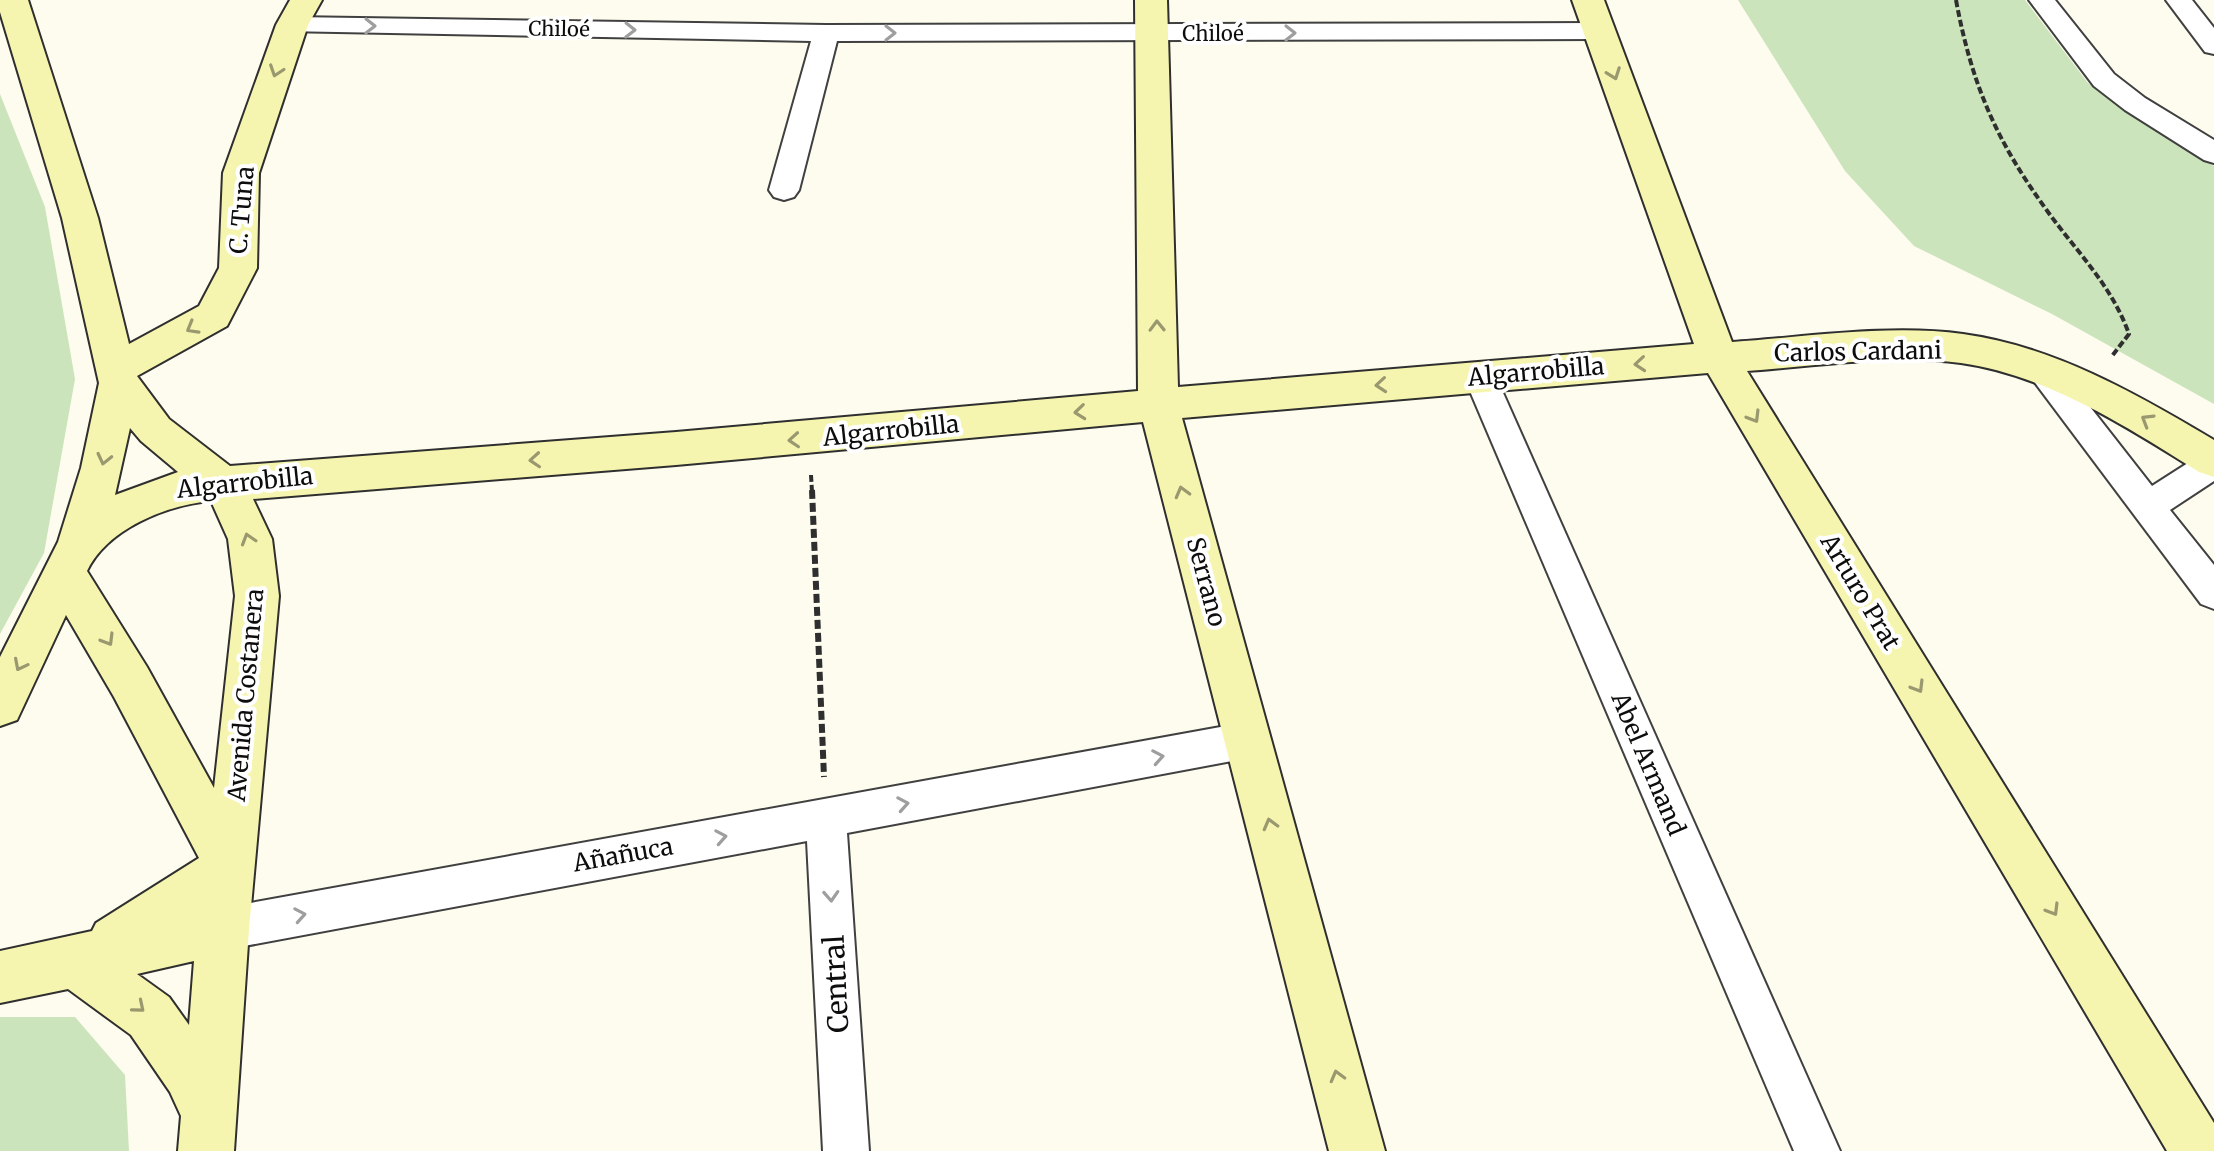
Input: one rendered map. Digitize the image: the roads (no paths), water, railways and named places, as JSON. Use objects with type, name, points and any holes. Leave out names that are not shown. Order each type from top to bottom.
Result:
[{"type":"main road","name":"Avenida Costanera","points":[[12,0],[80,218],[118,376],[155,430],[222,483],[250,539],[257,596],[206,1130]]},
{"type":"main road","name":"C. Tuna","points":[[118,376],[213,316],[238,268],[241,173],[299,12]]},
{"type":"main road","name":"Arturo Prat","points":[[1594,15],[1718,357],[2199,1151]]},
{"type":"main road","name":"Serrano","points":[[1152,17],[1158,404],[1357,1151]]},
{"type":"main road","name":"Carlos Cardani","points":[[1718,357],[1901,347],[1979,351],[2044,371],[2134,412],[2214,462]]},
{"type":"main road","name":"Algarrobilla","points":[[72,559],[124,509],[174,489],[222,483],[810,439],[1158,404],[1718,357]]},
{"type":"main road","name":"Avenida Costanera","points":[[0,705],[72,559],[102,468],[118,376]]},
{"type":"main road","name":"Avenida Costanera","points":[[72,559],[105,634],[137,688],[230,866]]},
{"type":"main road","points":[[28,965],[173,906],[230,866]]},
{"type":"main road","name":"Añañuca","points":[[28,965],[223,929]]},
{"type":"main road","points":[[28,965],[150,1016],[189,1073],[206,1130]]},
{"type":"street","points":[[2042,0],[2104,80],[2135,104],[2214,153]]},
{"type":"street","points":[[2179,0],[2214,46]]},
{"type":"street","name":"Chiloé","points":[[299,12],[826,33],[1152,17],[1594,15]]},
{"type":"street","points":[[784,190],[826,33]]},
{"type":"street","points":[[2044,371],[2214,593]]},
{"type":"street","name":"Abel Armand","points":[[1480,377],[1817,1151]]},
{"type":"street","points":[[2148,506],[2214,462]]},
{"type":"street","name":"Añañuca","points":[[223,929],[1248,740]]},
{"type":"street","name":"Central","points":[[826,818],[846,1151]]}]
